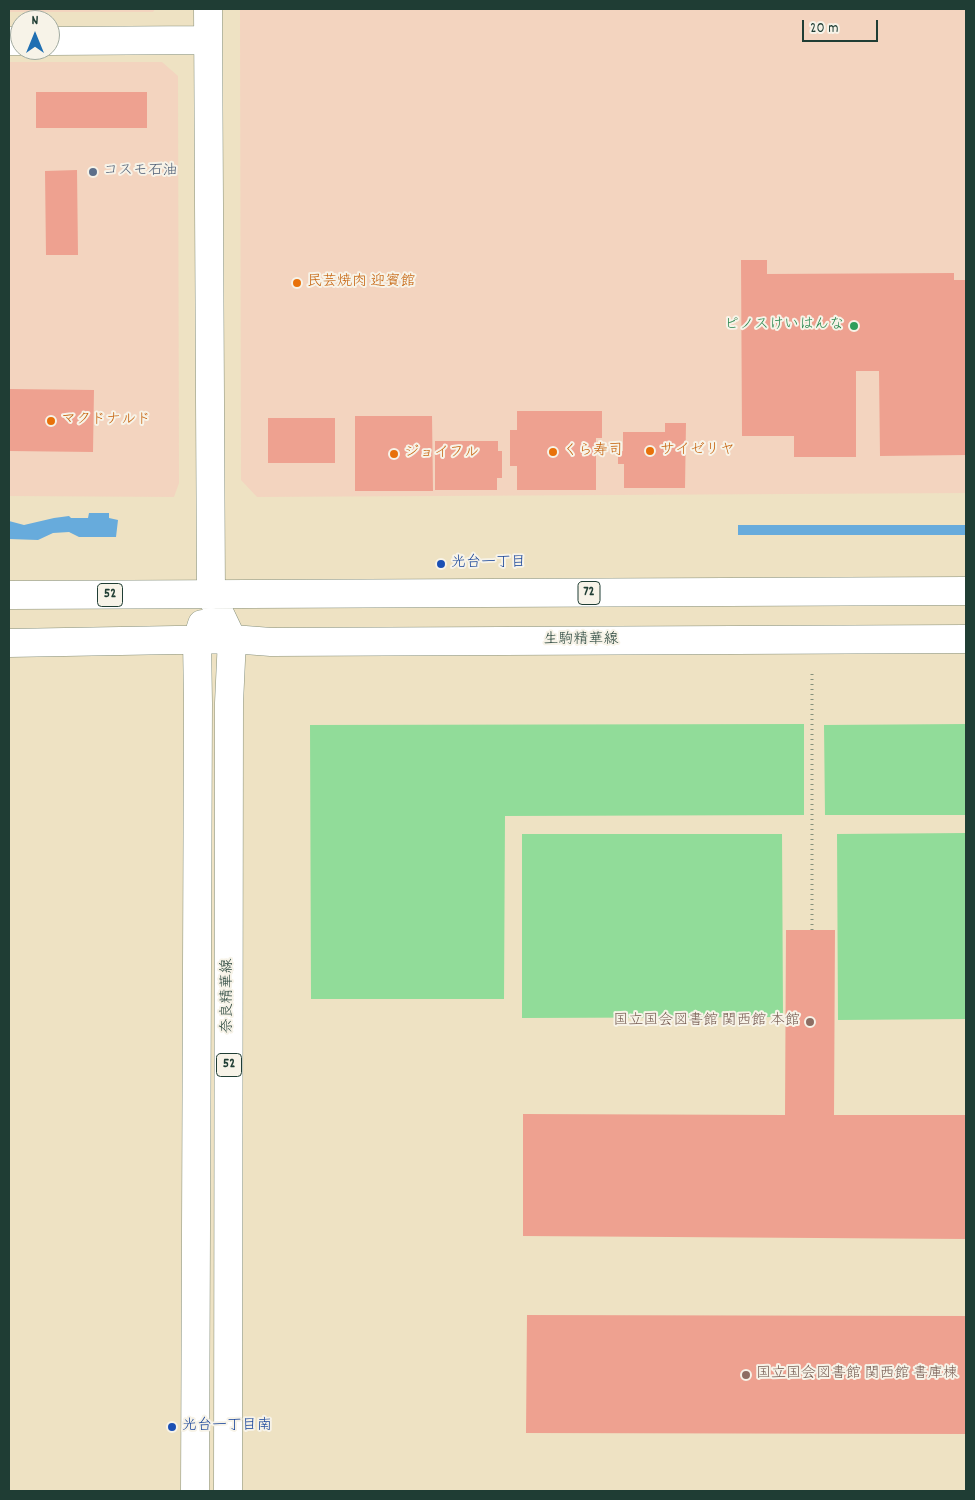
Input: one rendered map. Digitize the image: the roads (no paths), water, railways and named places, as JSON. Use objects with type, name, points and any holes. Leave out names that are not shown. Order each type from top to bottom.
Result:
[{"type":"main road","points":[[208,9],[211,595]]},
{"type":"main road","points":[[60,41],[208,40]]},
{"type":"main road","name":"72","points":[[211,595],[966,591]]},
{"type":"main road","name":"52","points":[[9,595],[211,595],[197,640],[195,1491]]},
{"type":"main road","name":"奈良精華線","points":[[211,595],[232,639],[230,703],[228,1491]]},
{"type":"main road","name":"生駒精華線","points":[[197,640],[232,639],[271,642],[966,639]]},
{"type":"main road","points":[[9,643],[197,640]]},
{"type":"water","points":[[89,513],[109,513],[109,518],[118,520],[116,537],[79,537],[69,532],[53,533],[38,540],[9,539],[9,521],[24,525],[69,516],[71,518],[88,518]]},
{"type":"water","points":[[738,525],[966,525],[966,535],[738,535]]},
{"type":"place","name":"コスモ石油","points":[[93,172]]},
{"type":"place","name":"民芸焼肉 迎賓館","points":[[297,283]]},
{"type":"place","name":"ピノスけいはんな","points":[[854,326]]},
{"type":"place","name":"マクドナルド","points":[[51,421]]},
{"type":"place","name":"サイゼリヤ","points":[[650,451]]},
{"type":"place","name":"くら寿司","points":[[553,452]]},
{"type":"place","name":"ジョイフル","points":[[394,454]]},
{"type":"place","name":"光台一丁目","points":[[441,564]]},
{"type":"place","name":"国立国会図書館 関西館 本館","points":[[810,1022]]},
{"type":"place","name":"国立国会図書館 関西館 書庫棟","points":[[746,1375]]},
{"type":"place","name":"光台一丁目南","points":[[172,1427]]}]
